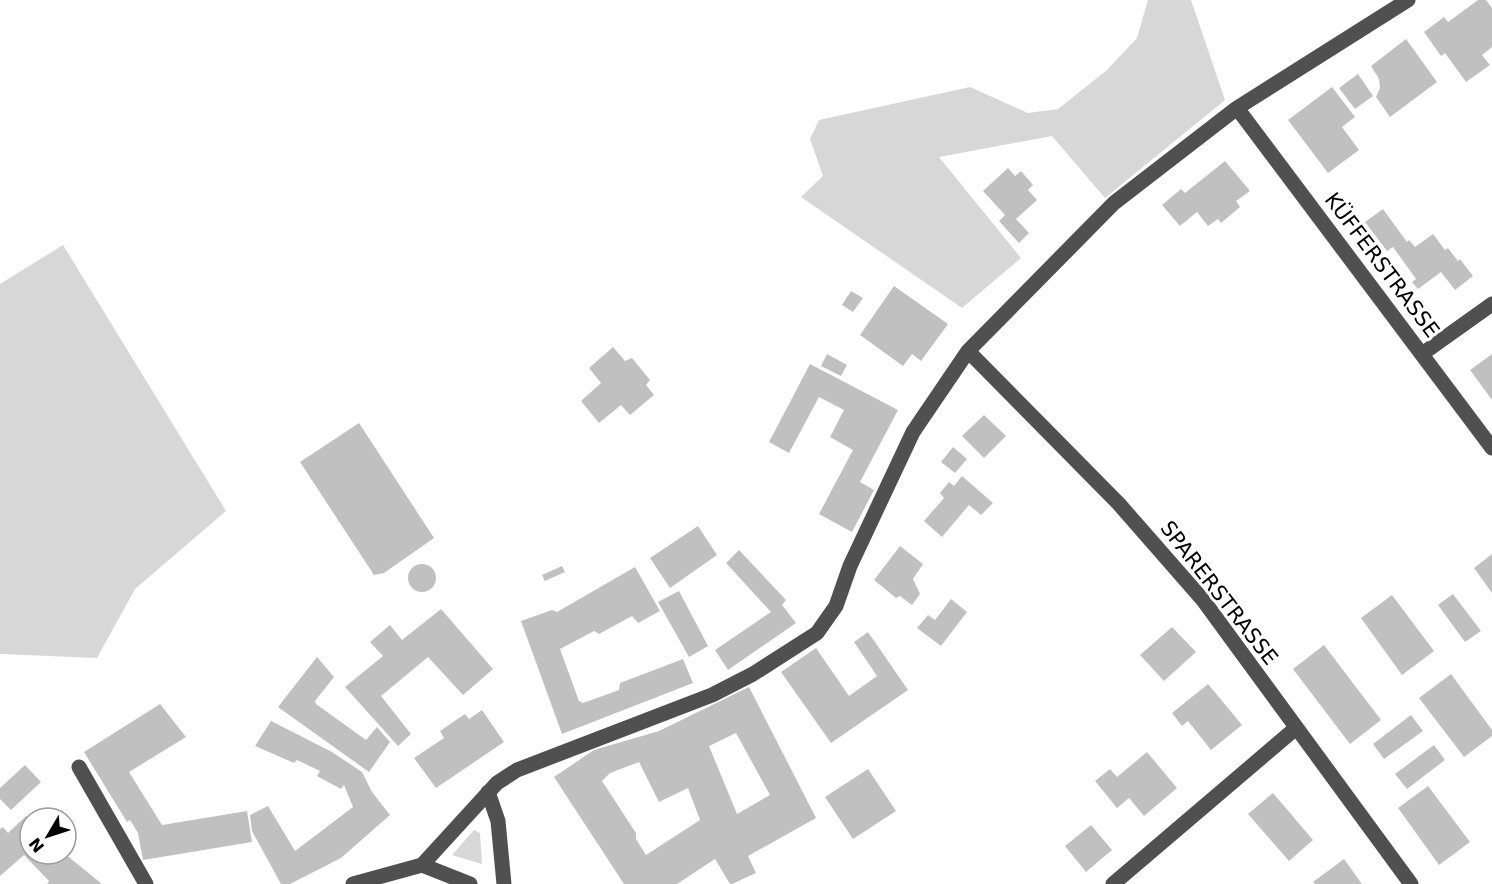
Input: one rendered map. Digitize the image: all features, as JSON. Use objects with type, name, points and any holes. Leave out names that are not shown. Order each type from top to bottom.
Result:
[{"type":"street","points":[[353,884],[422,865],[488,792],[517,770],[712,695],[763,668],[817,633],[836,606],[850,566],[913,432],[968,351],[1114,203],[1237,108],[1408,0]]},
{"type":"street","name":"KÜFFERSTRASSE","points":[[1237,108],[1492,448]]},
{"type":"street","points":[[1422,354],[1492,304]]},
{"type":"street","name":"SPARERSTRASSE","points":[[968,351],[1157,546],[1203,600],[1411,884]]},
{"type":"street","points":[[1113,884],[1296,728]]},
{"type":"street","points":[[79,767],[146,884]]},
{"type":"street","points":[[488,792],[498,821],[504,884]]},
{"type":"street","points":[[422,865],[470,884]]},
{"type":"shaded area","points":[[1148,0],[1191,0],[1225,100],[1105,198],[1052,136],[939,157],[1021,258],[962,308],[801,197],[823,176],[810,139],[819,120],[970,87],[1028,113],[1058,109],[1107,70],[1137,38]]},
{"type":"shaded area","points":[[63,245],[226,511],[135,589],[97,658],[0,654],[0,284]]},
{"type":"shaded area","points":[[474,830],[480,833],[482,864],[452,855]]},
{"type":"building","points":[[1478,0],[1486,0],[1492,8],[1492,47],[1482,55],[1490,65],[1466,82],[1445,53],[1441,56],[1424,32],[1444,17],[1448,22]]},
{"type":"building","points":[[1406,39],[1437,82],[1390,117],[1376,97],[1380,88],[1379,79],[1371,66]]},
{"type":"building","points":[[1358,74],[1373,96],[1355,109],[1339,88]]},
{"type":"building","points":[[1332,87],[1355,117],[1342,127],[1359,150],[1328,173],[1288,120]]},
{"type":"building","points":[[1225,161],[1250,191],[1236,201],[1240,207],[1221,223],[1218,219],[1208,226],[1197,212],[1180,226],[1162,205],[1181,189],[1185,193]]},
{"type":"building","points":[[1008,168],[1015,176],[1021,171],[1033,185],[1028,190],[1037,200],[1016,219],[1029,233],[1019,243],[999,221],[1005,215],[983,191]]},
{"type":"building","points":[[1383,209],[1407,242],[1409,240],[1415,247],[1433,234],[1445,250],[1448,248],[1458,261],[1460,259],[1473,276],[1455,290],[1441,272],[1418,289],[1412,282],[1416,279],[1393,247],[1387,251],[1365,222]]},
{"type":"building","points":[[894,286],[948,324],[921,361],[912,354],[903,366],[860,335]]},
{"type":"building","points":[[851,291],[863,298],[853,312],[842,305]]},
{"type":"building","points":[[613,347],[625,361],[632,358],[650,380],[646,385],[654,395],[630,415],[621,405],[599,423],[581,401],[601,383],[589,368]]},
{"type":"building","points":[[827,354],[847,365],[841,376],[821,366]]},
{"type":"building","points":[[1492,354],[1492,400],[1470,370]]},
{"type":"building","points":[[810,364],[898,410],[860,482],[874,490],[852,532],[819,514],[853,450],[830,437],[844,410],[819,397],[789,453],[769,442]]},
{"type":"building","points":[[984,415],[1006,436],[984,458],[962,436]]},
{"type":"building","points":[[359,423],[434,538],[384,573],[374,575],[300,462]]},
{"type":"building","points":[[953,447],[967,459],[955,473],[941,462]]},
{"type":"building","points":[[962,476],[993,503],[981,515],[969,505],[942,537],[924,521],[944,498],[940,493],[949,482],[954,486]]},
{"type":"building","points":[[698,526],[717,555],[670,588],[650,558]]},
{"type":"building","points":[[900,546],[923,564],[913,579],[920,594],[912,605],[900,596],[896,598],[874,580]]},
{"type":"building","points":[[739,550],[786,600],[782,605],[796,623],[728,670],[715,650],[771,612],[726,563]]},
{"type":"building","points":[[1492,554],[1492,593],[1474,568]]},
{"type":"building","points":[[422,564],[432,568],[436,578],[432,588],[422,592],[412,588],[408,578],[412,568]]},
{"type":"building","points":[[562,566],[565,572],[545,581],[542,575]]},
{"type":"building","points":[[635,567],[660,611],[638,623],[632,616],[599,634],[594,631],[560,649],[579,701],[583,703],[619,690],[620,683],[683,659],[693,683],[562,734],[521,621],[552,610],[557,612]]},
{"type":"building","points":[[679,591],[708,646],[689,657],[658,602]]},
{"type":"building","points":[[1453,594],[1481,631],[1465,642],[1438,605]]},
{"type":"building","points":[[1392,595],[1434,651],[1402,675],[1361,618]]},
{"type":"building","points":[[951,599],[967,612],[941,646],[917,628],[928,615],[935,620]]},
{"type":"building","points":[[441,609],[493,669],[463,695],[428,657],[381,696],[411,734],[398,746],[345,687],[383,656],[370,642],[390,625],[402,640]]},
{"type":"building","points":[[1172,627],[1196,652],[1164,681],[1140,655]]},
{"type":"building","points":[[868,632],[908,690],[831,743],[781,672],[816,648],[849,696],[877,676],[854,642]]},
{"type":"building","points":[[1324,645],[1381,720],[1350,744],[1293,669]]},
{"type":"building","points":[[317,657],[334,677],[315,701],[316,704],[366,740],[377,727],[390,742],[369,772],[278,707]]},
{"type":"building","points":[[1451,674],[1492,730],[1492,736],[1464,757],[1419,698]]},
{"type":"building","points":[[1208,684],[1242,725],[1211,750],[1188,721],[1182,726],[1172,713]]},
{"type":"building","points":[[749,687],[816,818],[748,856],[756,873],[732,884],[715,859],[677,884],[624,884],[554,777],[594,750],[659,731]],"holes":[[[736,733],[770,795],[737,814],[709,746]],[[639,762],[659,802],[688,788],[700,820],[646,855],[636,839],[636,833],[602,781],[610,773]]]},
{"type":"building","points":[[160,704],[186,737],[129,772],[162,825],[247,811],[252,842],[143,860],[138,833],[130,820],[127,822],[84,752]]},
{"type":"building","points":[[482,710],[504,742],[436,788],[414,758],[444,738],[440,731],[465,714],[469,719]]},
{"type":"building","points":[[1411,715],[1423,731],[1384,759],[1373,744]]},
{"type":"building","points":[[271,721],[332,752],[362,772],[372,792],[390,815],[341,858],[290,884],[281,884],[252,831],[250,815],[268,806],[295,851],[353,807],[344,785],[341,789],[317,776],[320,771],[297,760],[294,763],[255,746]]},
{"type":"building","points":[[1434,745],[1445,760],[1407,789],[1395,774]]},
{"type":"building","points":[[1147,752],[1177,788],[1144,816],[1129,798],[1117,808],[1095,781],[1110,769],[1117,777]]},
{"type":"building","points":[[25,765],[41,782],[11,810],[0,799],[0,788]]},
{"type":"building","points":[[868,769],[896,811],[853,839],[825,797]]},
{"type":"building","points":[[1428,786],[1470,842],[1439,865],[1398,808]]},
{"type":"building","points":[[1273,793],[1313,840],[1289,861],[1248,814]]},
{"type":"building","points":[[18,824],[18,860],[0,876],[0,829],[3,827],[8,833]]},
{"type":"building","points":[[1091,825],[1112,850],[1086,872],[1065,846]]},
{"type":"building","points":[[1344,859],[1362,884],[1315,884],[1313,882]]},
{"type":"building","points":[[78,865],[102,884],[47,884],[49,881],[35,866]]}]
